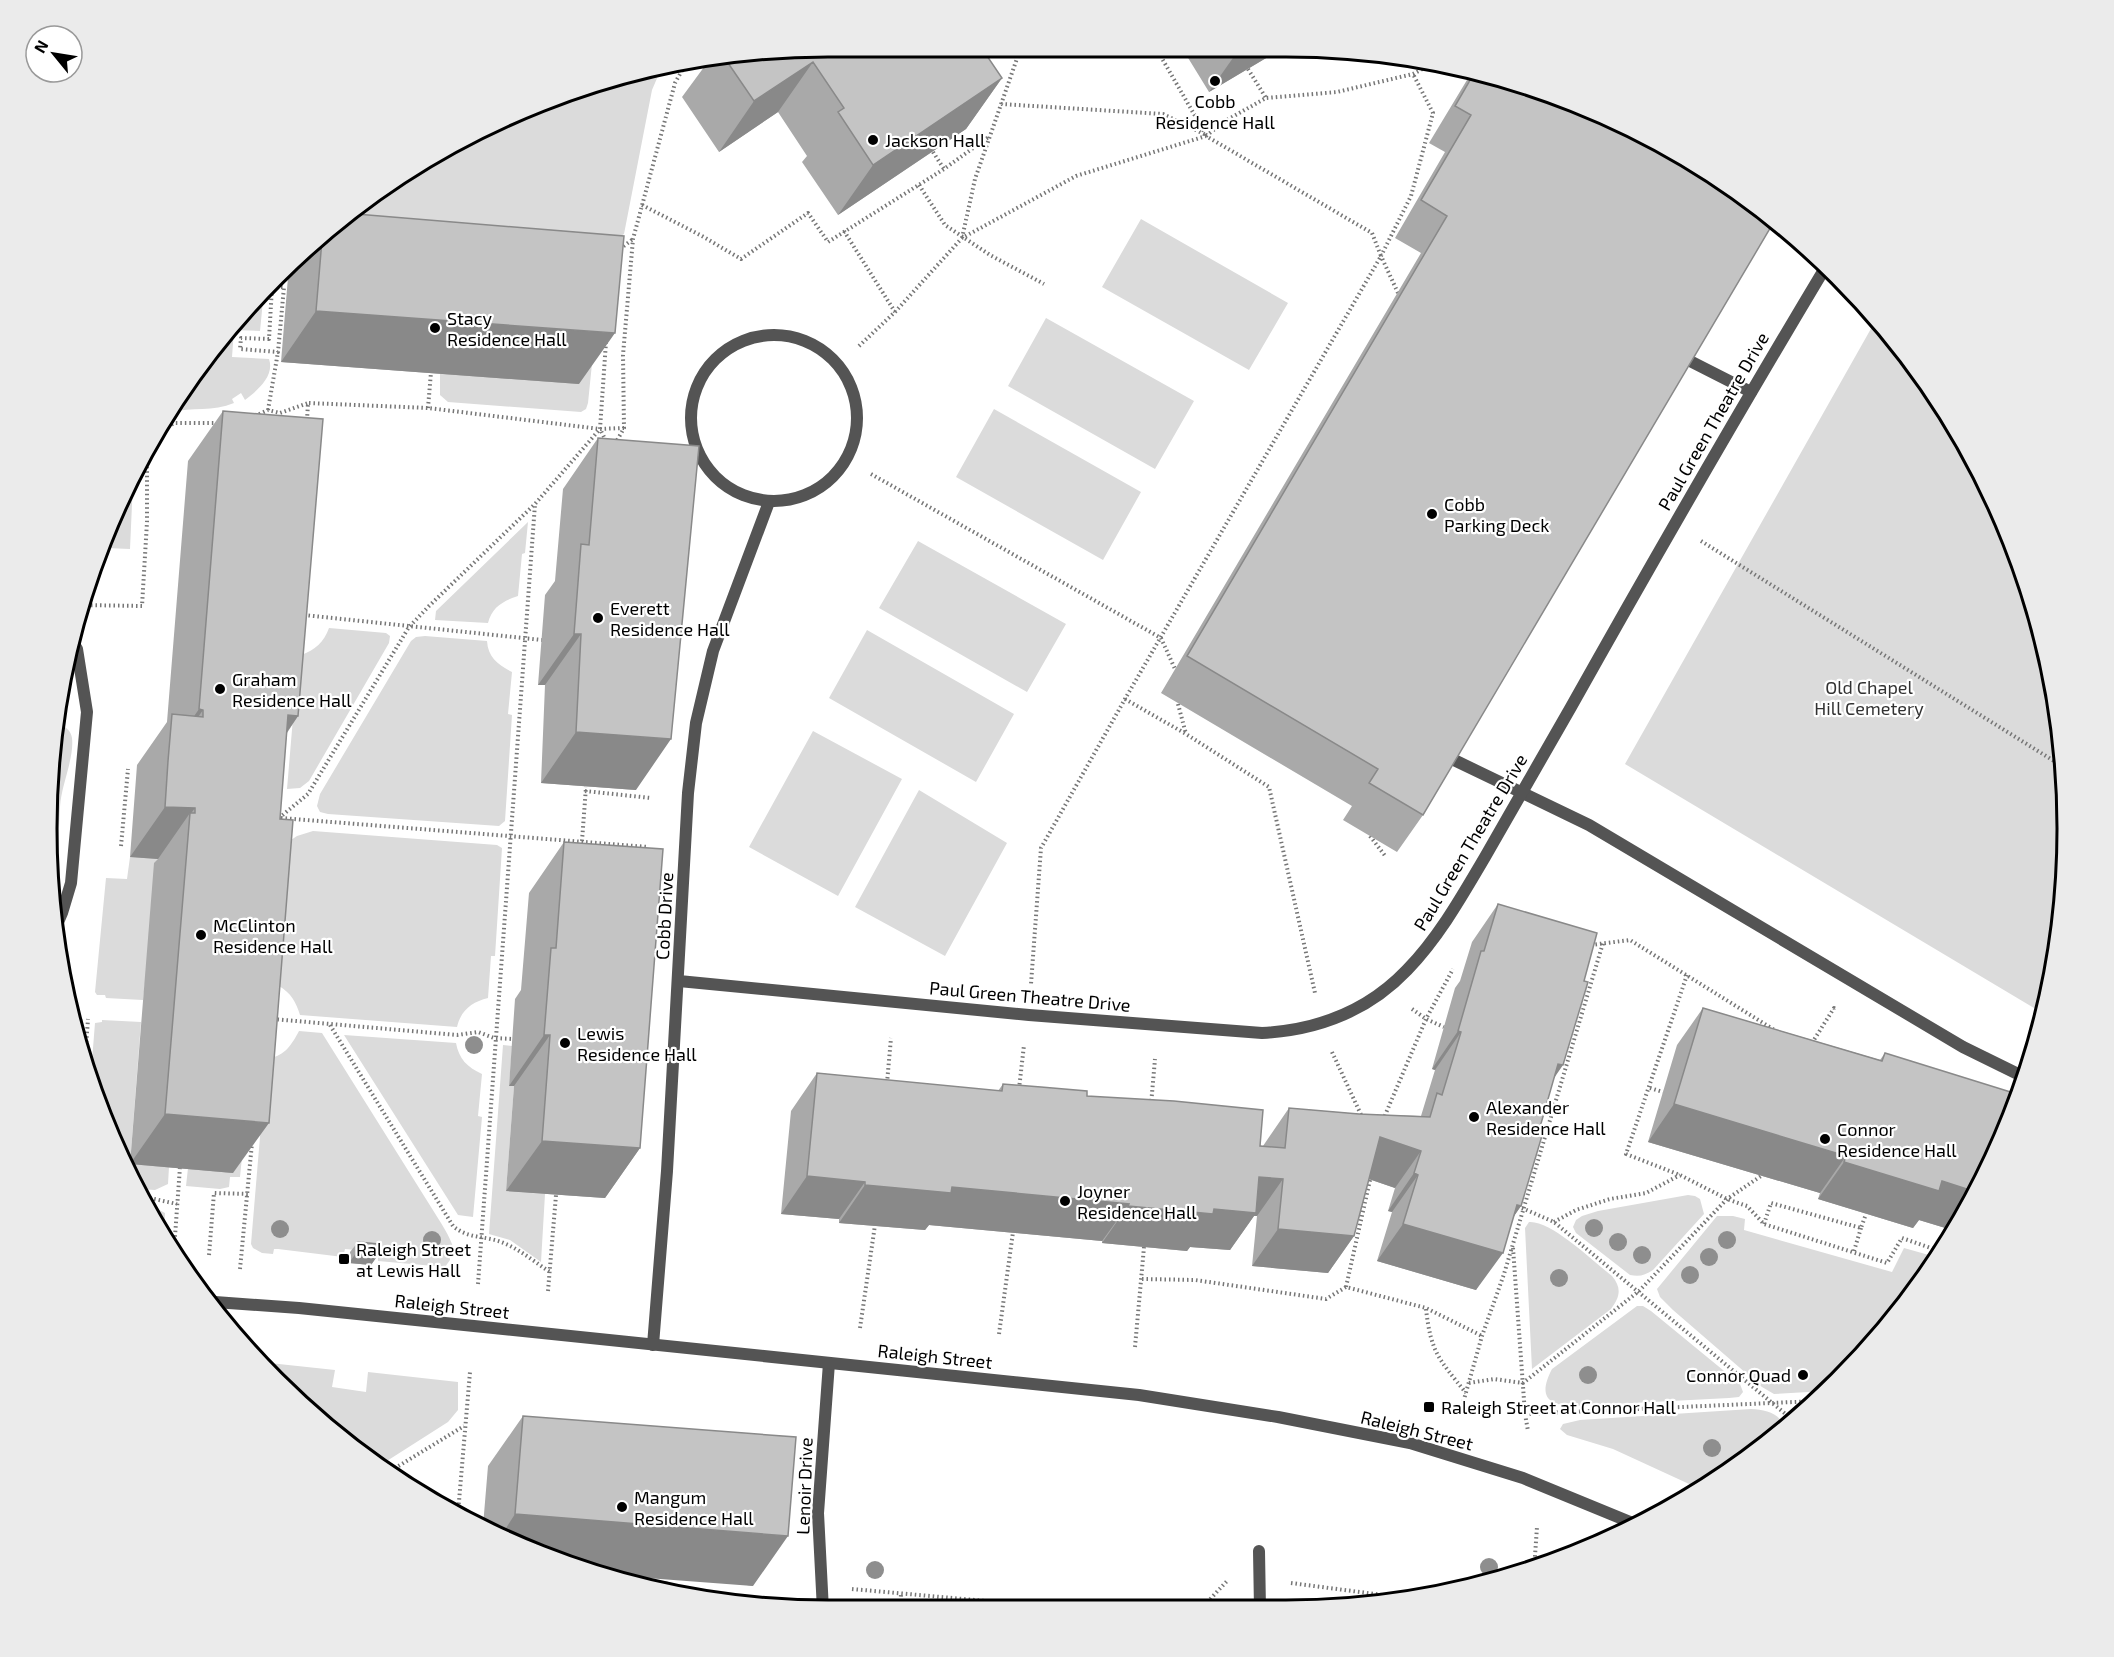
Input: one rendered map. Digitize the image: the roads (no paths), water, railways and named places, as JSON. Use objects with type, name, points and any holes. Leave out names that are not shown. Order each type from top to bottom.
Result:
[{"type":"street","name":"Paul Green Theatre Drive","points":[[679,981],[1029,1015],[1262,1033],[1292,1031],[1323,1024],[1347,1014],[1381,993],[1406,971],[1432,941],[1458,902],[1673,524],[1821,274]]},
{"type":"street","points":[[765,334],[792,335],[817,345],[837,362],[851,384],[857,409],[856,435],[847,459],[832,478],[814,492],[792,499],[769,502],[747,497],[727,488],[710,472],[698,453],[691,428],[692,401],[702,376],[718,356],[740,341],[765,334]]},
{"type":"street","points":[[1688,360],[1751,392]]},
{"type":"street","name":"Cobb Drive","points":[[653,1344],[667,1171],[688,793],[696,723],[713,651],[769,502]]},
{"type":"street","points":[[62,912],[71,883],[87,712],[78,653]]},
{"type":"street","points":[[1452,759],[1588,825],[1963,1047],[2017,1073]]},
{"type":"street","name":"Raleigh Street","points":[[220,1302],[310,1309],[1139,1395],[1278,1417],[1410,1443],[1524,1478],[1626,1520]]},
{"type":"street","name":"Lenoir Drive","points":[[822,1600],[818,1513],[829,1363]]},
{"type":"street","points":[[1259,1551],[1260,1600]]},
{"type":"place","name":"Cobb Residence Hall","points":[[1215,81]]},
{"type":"place","name":"Jackson Hall","points":[[873,140]]},
{"type":"place","name":"Stacy Residence Hall","points":[[435,328]]},
{"type":"place","name":"Cobb Parking Deck","points":[[1432,514]]},
{"type":"place","name":"Everett Residence Hall","points":[[598,618]]},
{"type":"place","name":"Graham Residence Hall","points":[[220,689]]},
{"type":"place","name":"McClinton Residence Hall","points":[[201,935]]},
{"type":"place","name":"Lewis Residence Hall","points":[[565,1043]]},
{"type":"place","name":"Alexander Residence Hall","points":[[1474,1117]]},
{"type":"place","name":"Connor Residence Hall","points":[[1825,1139]]},
{"type":"place","name":"Joyner Residence Hall","points":[[1065,1201]]},
{"type":"place","name":"Raleigh Street at Lewis Hall","points":[[344,1259]]},
{"type":"place","name":"Connor Quad","points":[[1803,1375]]},
{"type":"place","name":"Raleigh Street at Connor Hall","points":[[1429,1407]]},
{"type":"place","name":"Mangum Residence Hall","points":[[622,1507]]},
{"type":"park label","name":"Old Chapel Hill Cemetery","points":[[1869,697]]}]
